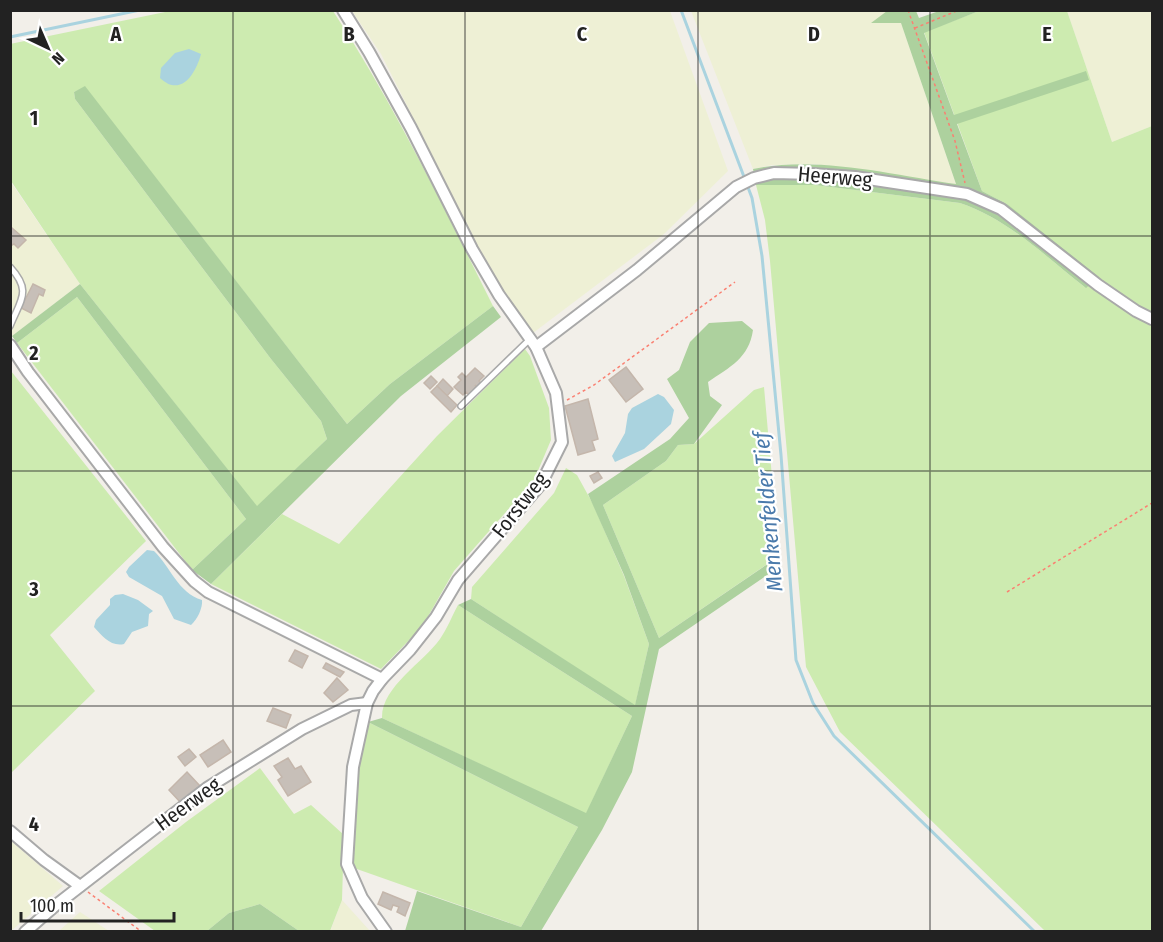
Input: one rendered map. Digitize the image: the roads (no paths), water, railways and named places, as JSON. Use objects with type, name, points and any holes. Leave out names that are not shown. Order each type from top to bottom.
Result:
[{"type":"street","name":"Forstweg","points":[[343,10],[400,109],[472,249],[499,295],[533,343],[556,393],[562,442],[541,484],[458,580],[424,633],[382,679],[367,703],[353,767],[347,864],[362,898],[386,932]]},
{"type":"street","name":"Heerweg","points":[[533,343],[637,270],[736,187],[754,178],[774,173],[855,177],[967,194],[1001,209],[1098,285],[1152,319]]},
{"type":"street","points":[[10,345],[163,547],[194,581],[208,592],[382,679]]},
{"type":"street","name":"Heerweg","points":[[25,932],[80,886],[207,788],[302,729],[351,705],[367,703]]},
{"type":"street","points":[[10,831],[80,886]]},
{"type":"lane","points":[[10,267],[24,284],[24,291],[10,326]]},
{"type":"lane","points":[[462,406],[533,343]]},
{"type":"water","points":[[189,49],[201,54],[195,69],[186,81],[175,85],[160,78],[161,68],[175,53]]},
{"type":"water","points":[[658,394],[664,397],[674,410],[671,424],[644,449],[615,462],[612,456],[625,433],[628,414],[632,408]]},
{"type":"water","points":[[147,550],[154,551],[160,557],[187,592],[202,600],[199,614],[191,625],[174,619],[162,596],[129,577],[126,572]]},
{"type":"water","points":[[123,594],[138,600],[153,611],[149,614],[148,626],[132,632],[124,644],[115,644],[107,640],[94,627],[96,620],[110,605],[110,599],[115,595]]},
{"type":"waterway","points":[[10,37],[140,10]]},
{"type":"waterway","name":"Menkenfelder Tief","points":[[681,10],[752,198],[762,256],[781,455],[796,660],[813,703],[834,736],[1035,932]]}]
